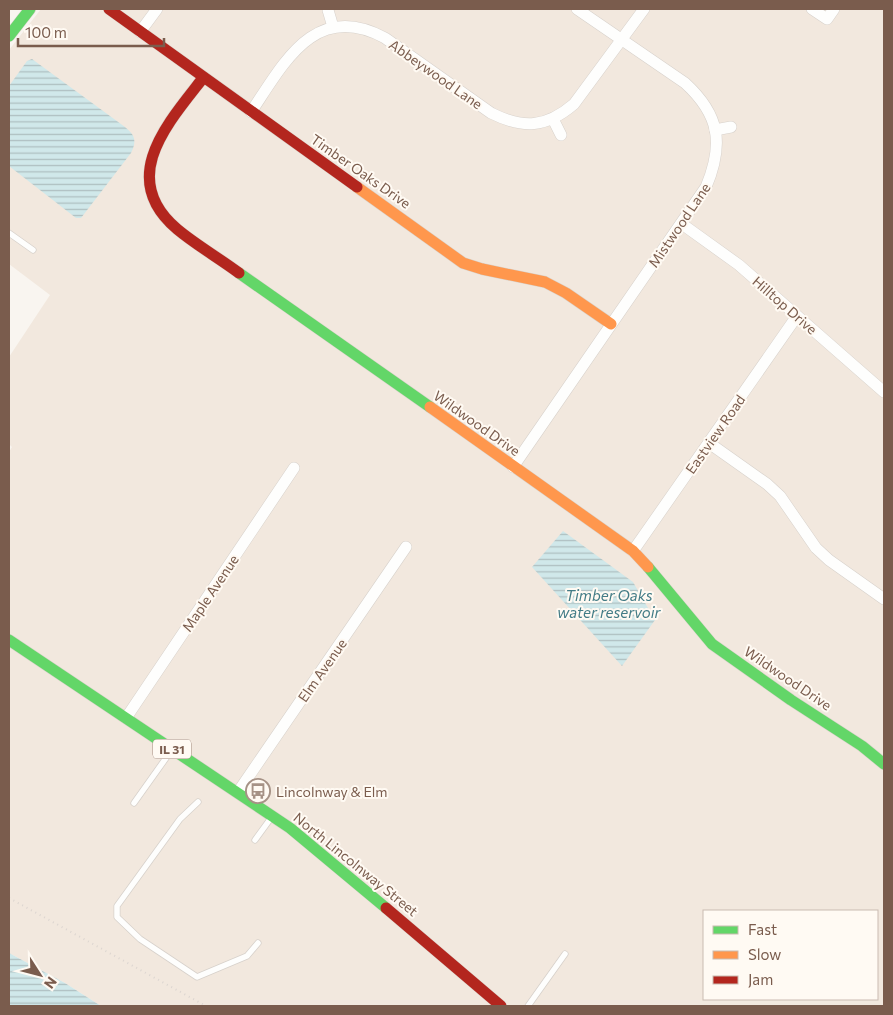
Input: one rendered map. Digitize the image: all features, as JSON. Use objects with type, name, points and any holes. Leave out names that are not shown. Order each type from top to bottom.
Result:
[{"type":"street","points":[[9,36],[30,9]]},
{"type":"street","name":"Timber Oaks Drive","points":[[109,9],[463,263],[482,269],[545,282],[566,293],[611,324]]},
{"type":"street","points":[[140,32],[157,9]]},
{"type":"street","name":"Mistwood Lane","points":[[513,467],[682,224],[706,187],[715,166],[717,146],[715,130],[710,114],[694,92],[685,83],[577,9]]},
{"type":"street","name":"Abbeywood Lane","points":[[250,112],[300,44],[316,32],[333,26],[346,25],[372,30],[490,113],[504,120],[520,124],[543,123],[553,119],[574,104],[644,9]]},
{"type":"street","points":[[812,9],[826,19],[834,9]]},
{"type":"street","points":[[328,10],[333,26]]},
{"type":"street","name":"Wildwood Drive","points":[[203,78],[160,138],[152,156],[150,177],[153,199],[162,214],[177,229],[633,551],[712,644],[791,700],[862,746],[884,764]]},
{"type":"street","points":[[553,119],[561,135]]},
{"type":"street","points":[[715,130],[731,128]]},
{"type":"street","name":"Hilltop Drive","points":[[682,224],[739,264],[884,392]]},
{"type":"street","name":"Eastview Road","points":[[633,551],[797,316]]},
{"type":"street","points":[[709,443],[767,484],[780,496],[816,548],[829,560],[884,599]]},
{"type":"street","name":"Maple Avenue","points":[[126,718],[294,468]]},
{"type":"street","name":"Elm Avenue","points":[[238,792],[406,548]]},
{"type":"street","name":"North Lincolnway Street","points":[[9,640],[272,816],[339,868],[501,1006]]},
{"type":"lane","points":[[9,233],[33,250]]},
{"type":"lane","points":[[134,803],[172,749]]},
{"type":"lane","points":[[198,802],[180,819],[116,906],[117,917],[140,939],[197,977],[248,956],[258,943]]},
{"type":"lane","points":[[255,840],[272,816]]},
{"type":"lane","points":[[528,1006],[565,954]]},
{"type":"path","points":[[9,898],[206,1006]]},
{"type":"shaded area","points":[[41,9],[884,9],[884,1006],[101,1006],[65,983],[9,953],[9,452],[12,447],[9,444],[9,357],[50,295],[9,264],[9,50]]},
{"type":"water","points":[[32,59],[125,127],[134,138],[131,153],[81,218],[76,218],[9,166],[9,86],[27,61]]},
{"type":"water","name":"Timber Oaks water reservoir","points":[[563,531],[633,582],[655,620],[622,666],[532,567]]},
{"type":"water","points":[[9,953],[65,983],[101,1006],[9,1006]]},
{"type":"traffic: fast","points":[[9,36],[30,9]]},
{"type":"traffic: fast","points":[[239,273],[430,407]]},
{"type":"traffic: fast","points":[[648,567],[712,644],[791,700],[862,746],[884,764]]},
{"type":"traffic: fast","points":[[9,640],[290,828],[386,908]]},
{"type":"traffic: slow","points":[[357,187],[463,263],[482,269],[545,282],[566,293],[611,324]]},
{"type":"traffic: slow","points":[[430,407],[633,551],[648,567]]},
{"type":"traffic: jam","points":[[109,9],[357,187]]},
{"type":"traffic: jam","points":[[203,78],[176,113],[154,151],[150,171],[151,190],[159,210],[177,229],[239,273]]},
{"type":"traffic: jam","points":[[386,908],[501,1006]]},
{"type":"place","name":"Lincolnway & Elm","points":[[258,791]]}]
